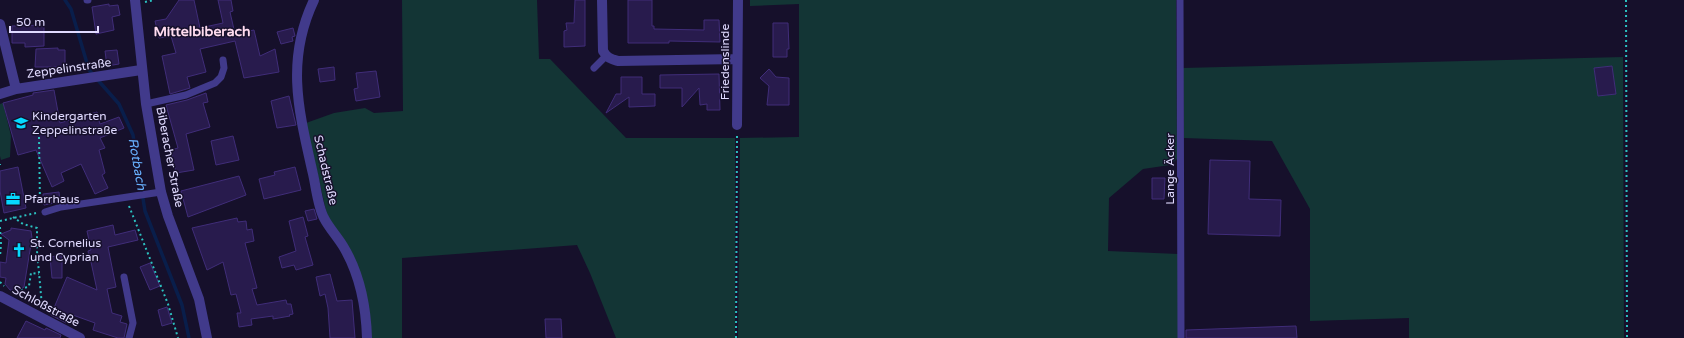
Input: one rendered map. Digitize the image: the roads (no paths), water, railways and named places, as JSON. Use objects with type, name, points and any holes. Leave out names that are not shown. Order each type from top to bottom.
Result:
[{"type":"street","name":"Biberacher Straße","points":[[135,0],[146,104],[161,192],[168,216],[199,299],[207,331],[207,338]]},
{"type":"street","name":"Schadstraße","points":[[314,0],[302,28],[298,55],[296,85],[300,113],[324,217],[355,267],[365,301],[367,338]]},
{"type":"street","points":[[602,0],[603,51],[606,56],[611,59],[618,61],[737,59]]},
{"type":"street","name":"Friedenslinde","points":[[737,125],[738,0]]},
{"type":"street","points":[[0,24],[16,89]]},
{"type":"street","name":"Zeppelinstraße","points":[[0,94],[16,89],[142,70]]},
{"type":"street","name":"Schloßstraße","points":[[0,296],[80,338]]},
{"type":"lane","name":"Lange Äcker","points":[[1180,0],[1181,338]]},
{"type":"lane","points":[[594,68],[606,56]]},
{"type":"lane","points":[[146,104],[186,95],[215,83],[221,77],[224,68],[222,60]]},
{"type":"lane","points":[[45,212],[61,207],[161,192]]},
{"type":"lane","points":[[124,277],[132,323],[129,338]]},
{"type":"waterway","name":"Rotbach","points":[[65,0],[71,9],[89,70],[119,104],[133,135],[145,211],[182,305],[189,338]]},
{"type":"place","name":"Kindergarten Zeppelinstraße","points":[[21,123]]},
{"type":"place","name":"Pfarrhaus","points":[[13,199]]},
{"type":"place","name":"St. Cornelius und Cyprian","points":[[19,250]]},
{"type":"district","name":"Mittelbiberach","points":[[202,31]]}]
